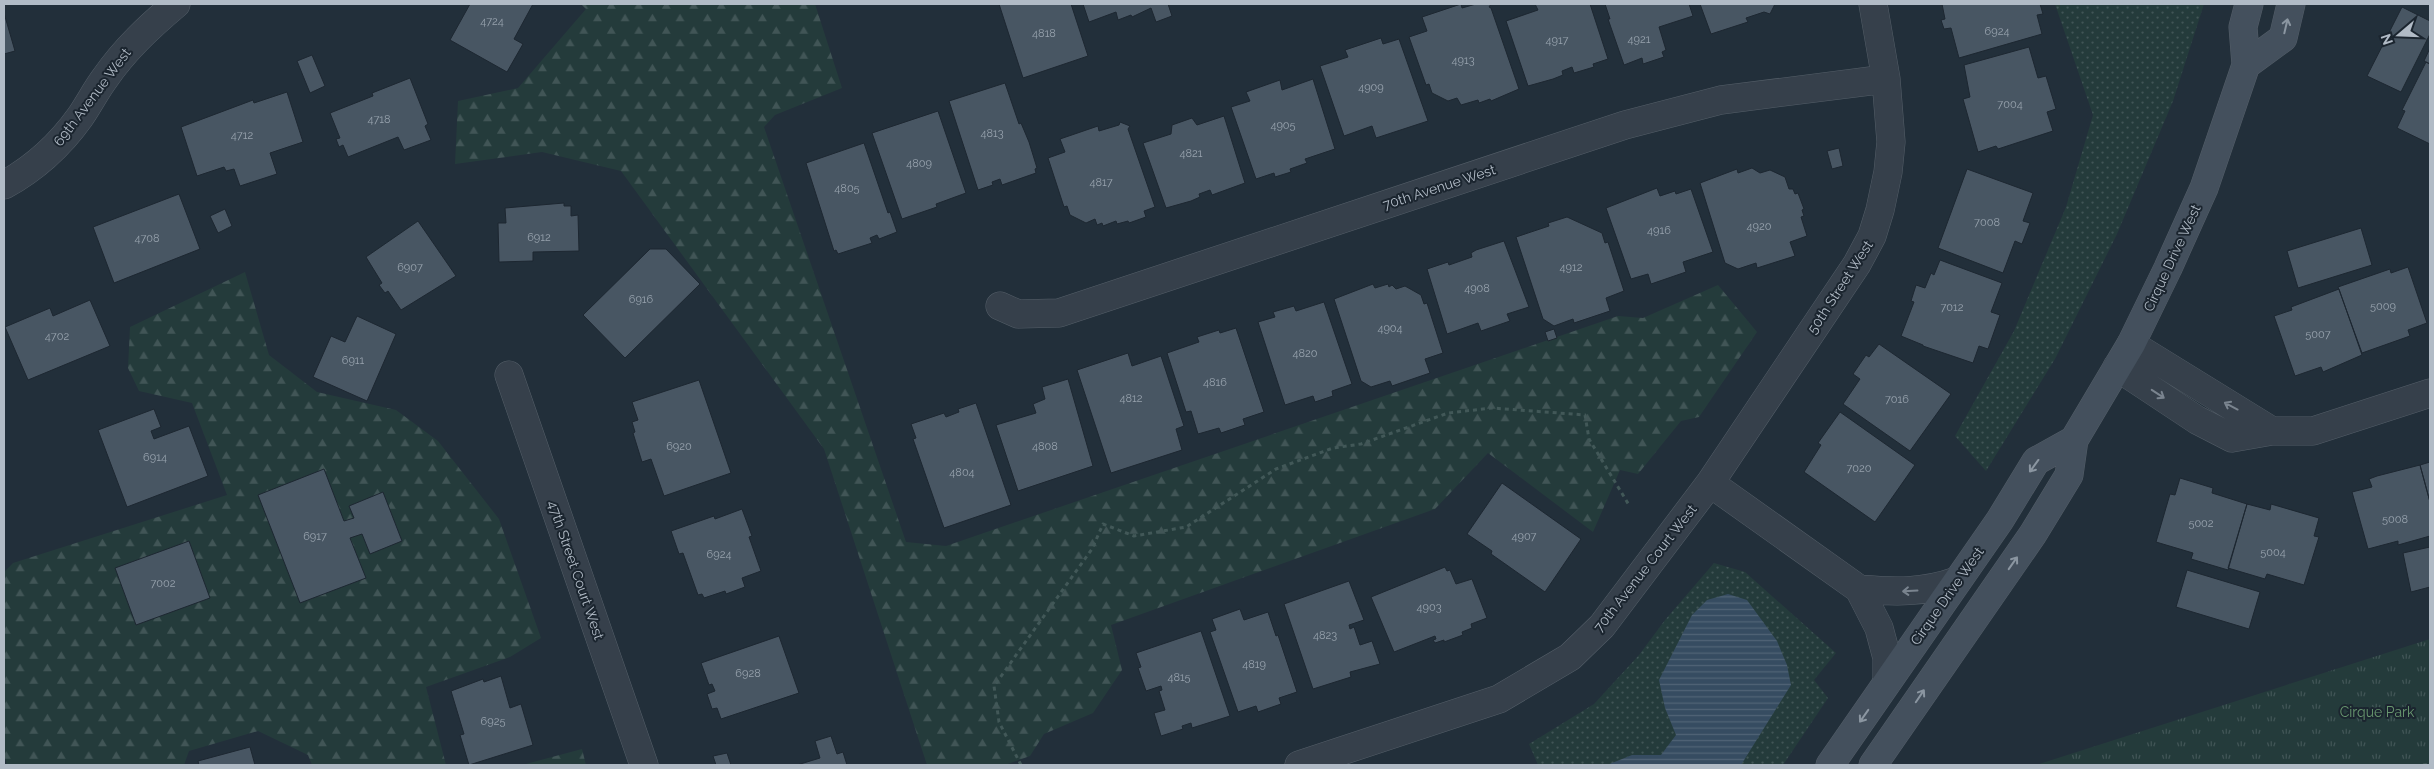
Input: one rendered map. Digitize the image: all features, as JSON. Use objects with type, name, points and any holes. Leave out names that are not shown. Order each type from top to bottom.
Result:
[{"type":"main road","name":"Cirque Drive West","points":[[1873,765],[2033,534],[2069,475],[2074,440],[2131,344],[2204,188],[2246,65],[2243,27],[2249,4]]},
{"type":"main road","points":[[2246,65],[2283,38],[2291,4]]},
{"type":"main road","name":"Cirque Drive West","points":[[1830,765],[2000,520],[2036,461],[2074,440]]},
{"type":"street","name":"69th Avenue West","points":[[4,185],[47,156],[80,117],[105,78],[140,35],[176,4]]},
{"type":"street","name":"50th Street West","points":[[1710,483],[1857,264],[1872,236],[1890,158],[1891,142],[1886,79],[1873,4]]},
{"type":"street","name":"70th Avenue West","points":[[1000,306],[1018,314],[1059,313],[1661,115],[1721,100],[1886,79]]},
{"type":"street","points":[[2131,344],[2272,431]]},
{"type":"street","points":[[2117,368],[2197,420],[2232,438],[2272,431],[2313,431],[2430,393]]},
{"type":"street","name":"47th Street Court West","points":[[509,375],[644,765]]},
{"type":"street","points":[[1710,483],[1859,589],[1879,628],[1887,658],[1888,682]]},
{"type":"street","name":"70th Avenue Court West","points":[[1299,765],[1498,700],[1570,657],[1602,626],[1710,483]]},
{"type":"street","points":[[1859,589],[1913,592],[1939,588],[1958,581]]},
{"type":"path","points":[[1021,765],[999,722],[994,686],[1092,549],[1103,524],[1134,536],[1186,527],[1276,469],[1333,448],[1361,444],[1448,413],[1492,408],[1585,416],[1589,439],[1629,505]]},
{"type":"path","points":[[2423,765],[2430,764]]},
{"type":"green space","points":[[581,4],[815,4],[842,88],[775,115],[764,127],[906,542],[946,546],[1618,316],[1643,318],[1718,285],[1757,332],[1699,417],[1681,421],[1638,474],[1620,470],[1593,532],[1488,453],[1435,509],[1111,625],[1122,670],[1093,713],[1044,734],[1030,756],[1005,765],[927,765],[824,449],[621,171],[542,152],[455,164],[458,101],[518,88],[586,9]]},
{"type":"green space","points":[[2055,4],[2204,4],[2173,101],[2117,234],[2055,359],[1986,471],[1955,436],[2014,331],[2066,207],[2093,115]]},
{"type":"green space","points":[[245,272],[269,355],[317,392],[396,410],[438,441],[499,519],[541,638],[510,657],[426,687],[446,765],[312,765],[308,755],[258,731],[189,751],[184,765],[7,765],[4,755],[4,572],[13,563],[227,495],[192,403],[139,391],[128,368],[130,327]]},
{"type":"green space","points":[[1714,563],[1745,572],[1836,653],[1814,680],[1828,698],[1783,765],[1538,765],[1529,744],[1594,704],[1639,655],[1665,620]]},
{"type":"green space","name":"Cirque Park","points":[[2430,639],[2430,765],[2036,765]]},
{"type":"green space","points":[[582,749],[586,765],[522,765]]},
{"type":"water","points":[[1728,594],[1747,600],[1777,641],[1787,665],[1791,685],[1741,765],[1607,765],[1632,755],[1661,755],[1676,735],[1665,708],[1659,680],[1692,615],[1707,600]]},
{"type":"building","points":[[470,4],[533,4],[514,39],[523,44],[507,72],[450,40]]},
{"type":"building","points":[[999,4],[1071,4],[1088,56],[1023,78]]},
{"type":"building","points":[[1083,4],[1168,4],[1172,16],[1156,22],[1151,8],[1132,17],[1131,15],[1118,20],[1116,12],[1089,22]]},
{"type":"building","points":[[1461,4],[1462,8],[1476,4],[1491,4],[1489,7],[1491,8],[1519,89],[1491,101],[1490,99],[1479,103],[1478,100],[1461,105],[1457,98],[1448,101],[1432,93],[1429,84],[1426,85],[1409,37],[1427,31],[1422,17]]},
{"type":"building","points":[[1535,4],[1590,4],[1608,59],[1593,64],[1594,67],[1574,73],[1572,67],[1562,71],[1563,75],[1528,86],[1506,21],[1538,10]]},
{"type":"building","points":[[1605,4],[1689,4],[1693,16],[1659,27],[1666,50],[1662,52],[1664,57],[1643,64],[1642,58],[1624,65],[1608,19],[1610,19]]},
{"type":"building","points":[[1700,4],[1775,4],[1770,14],[1764,12],[1746,18],[1748,22],[1711,34]]},
{"type":"building","points":[[1942,4],[2040,4],[2043,14],[2037,15],[2042,34],[1959,58],[1951,28],[1944,29],[1941,20],[1945,19]]},
{"type":"building","points":[[2402,7],[2430,21],[2430,34],[2401,92],[2367,76]]},
{"type":"building","points":[[4,13],[15,51],[4,54]]},
{"type":"building","points":[[1381,38],[1383,44],[1399,39],[1428,121],[1376,138],[1372,126],[1344,136],[1320,66],[1348,57],[1345,50]]},
{"type":"building","points":[[2029,47],[2038,78],[2046,76],[2056,109],[2047,112],[2053,131],[1998,149],[1996,146],[1978,152],[1963,99],[1970,97],[1964,65]]},
{"type":"building","points":[[2430,48],[2430,64],[2424,61]]},
{"type":"building","points":[[312,55],[325,86],[310,93],[297,61]]},
{"type":"building","points":[[2426,62],[2430,64],[2430,144],[2397,128],[2405,111],[2402,110]]},
{"type":"building","points":[[410,78],[428,124],[425,126],[431,140],[404,150],[398,137],[348,157],[343,145],[339,147],[336,139],[340,138],[330,113],[373,96],[372,93]]},
{"type":"building","points":[[1313,79],[1335,149],[1305,159],[1307,163],[1290,169],[1291,172],[1275,177],[1274,173],[1256,179],[1231,107],[1250,101],[1246,92],[1280,80],[1282,90]]},
{"type":"building","points":[[1005,83],[1019,124],[1021,123],[1029,142],[1037,168],[1035,169],[1036,173],[1002,185],[1000,179],[992,182],[993,185],[978,190],[949,101]]},
{"type":"building","points":[[287,92],[303,142],[270,153],[277,174],[240,186],[234,169],[226,171],[224,167],[197,176],[181,127],[253,100],[254,103]]},
{"type":"building","points":[[938,111],[966,193],[936,204],[937,207],[902,219],[872,133]]},
{"type":"building","points":[[1224,116],[1245,183],[1212,195],[1210,190],[1199,194],[1200,197],[1191,201],[1166,208],[1143,143],[1171,134],[1172,125],[1192,118],[1197,125]]},
{"type":"building","points":[[1120,122],[1130,126],[1128,129],[1155,207],[1144,211],[1146,217],[1129,223],[1128,221],[1117,224],[1116,221],[1103,226],[1102,223],[1097,225],[1095,219],[1086,223],[1070,215],[1067,206],[1064,207],[1048,158],[1065,152],[1060,139],[1098,126],[1099,131],[1119,125]]},
{"type":"building","points":[[864,143],[888,213],[890,212],[897,232],[879,239],[877,235],[870,238],[872,243],[838,254],[836,250],[834,251],[806,163]]},
{"type":"building","points":[[1839,148],[1843,166],[1832,169],[1827,151]]},
{"type":"building","points":[[1752,168],[1760,173],[1770,170],[1785,177],[1789,189],[1793,189],[1795,194],[1798,193],[1804,209],[1802,210],[1804,216],[1801,217],[1807,236],[1790,242],[1795,256],[1757,268],[1756,263],[1738,269],[1725,263],[1700,183],[1737,169],[1738,173]]},
{"type":"building","points":[[1967,169],[2033,193],[2023,221],[2030,223],[2022,244],[2015,241],[2003,273],[1938,248]]},
{"type":"building","points":[[1657,188],[1660,196],[1675,191],[1676,194],[1691,189],[1713,252],[1683,262],[1686,272],[1651,284],[1648,274],[1631,279],[1606,208]]},
{"type":"building","points":[[179,194],[200,249],[114,283],[93,227]]},
{"type":"building","points":[[564,203],[564,206],[571,206],[571,216],[578,215],[579,251],[533,252],[533,261],[499,262],[498,223],[506,223],[505,208]]},
{"type":"building","points":[[225,209],[232,226],[218,233],[210,216]]},
{"type":"building","points":[[1567,217],[1602,233],[1605,243],[1608,242],[1624,291],[1606,298],[1610,311],[1574,323],[1573,319],[1554,326],[1543,319],[1516,237],[1549,226],[1548,223]]},
{"type":"building","points":[[418,221],[456,276],[401,310],[388,291],[385,293],[379,285],[382,283],[366,257]]},
{"type":"building","points":[[2361,228],[2372,265],[2298,288],[2287,251]]},
{"type":"building","points":[[1504,241],[1529,307],[1507,314],[1510,321],[1481,331],[1478,323],[1447,334],[1427,269],[1448,262],[1449,265],[1472,257],[1471,253],[1476,250]]},
{"type":"building","points":[[650,249],[666,249],[700,284],[625,358],[583,315]]},
{"type":"building","points":[[1940,260],[2002,283],[1991,312],[2000,315],[1988,349],[1979,346],[1973,363],[1923,346],[1901,336],[1914,302],[1911,301],[1916,285],[1925,288],[1931,273],[1934,275]]},
{"type":"building","points":[[2408,267],[2427,323],[2408,330],[2410,336],[2362,353],[2338,287],[2390,269],[2391,273]]},
{"type":"building","points":[[1373,284],[1375,288],[1388,284],[1389,287],[1392,285],[1396,289],[1405,286],[1421,295],[1424,304],[1427,303],[1443,353],[1425,359],[1430,373],[1392,386],[1390,381],[1371,387],[1361,381],[1334,299]]},
{"type":"building","points":[[2339,289],[2362,355],[2323,372],[2321,367],[2295,376],[2274,316],[2292,310],[2291,307]]},
{"type":"building","points":[[90,300],[110,346],[28,380],[5,327],[50,308],[53,316]]},
{"type":"building","points":[[1324,302],[1352,384],[1332,391],[1333,396],[1315,402],[1313,396],[1285,405],[1258,322],[1275,317],[1273,312],[1294,306],[1296,311]]},
{"type":"building","points":[[357,316],[396,334],[367,401],[313,377],[331,336],[345,342]]},
{"type":"building","points":[[1236,328],[1264,412],[1243,419],[1245,425],[1221,433],[1219,428],[1198,434],[1191,411],[1186,412],[1167,353],[1199,342],[1197,337],[1219,330],[1220,333]]},
{"type":"building","points":[[1554,329],[1557,338],[1548,341],[1545,332]]},
{"type":"building","points":[[1879,344],[1951,394],[1910,451],[1843,404],[1860,379],[1853,374],[1866,355],[1869,357]]},
{"type":"building","points":[[1128,353],[1132,366],[1161,356],[1184,426],[1176,429],[1182,450],[1111,473],[1077,370]]},
{"type":"building","points":[[1068,379],[1093,466],[1018,491],[996,425],[1036,413],[1033,404],[1045,399],[1042,387]]},
{"type":"building","points":[[699,380],[731,473],[664,496],[651,459],[642,462],[633,433],[635,432],[632,422],[638,420],[632,402]]},
{"type":"building","points":[[976,403],[1011,505],[944,528],[913,439],[916,438],[911,424],[944,413],[946,417],[959,412],[958,409]]},
{"type":"building","points":[[154,409],[161,427],[151,431],[154,439],[189,426],[208,476],[127,507],[98,430]]},
{"type":"building","points":[[1840,412],[1915,465],[1875,522],[1804,472],[1821,445],[1818,443]]},
{"type":"building","points":[[2430,462],[2430,502],[2420,465]]},
{"type":"building","points":[[2420,465],[2430,502],[2430,536],[2398,545],[2398,541],[2368,549],[2352,492],[2372,487],[2369,479]]},
{"type":"building","points":[[324,469],[344,521],[354,518],[349,506],[383,492],[402,541],[370,554],[362,534],[350,538],[366,578],[300,603],[258,495]]},
{"type":"building","points":[[2180,478],[2213,488],[2212,493],[2247,504],[2228,570],[2191,559],[2193,553],[2156,542],[2170,494],[2175,495]]},
{"type":"building","points":[[1502,483],[1581,539],[1545,592],[1491,554],[1492,551],[1467,534]]},
{"type":"building","points":[[2247,504],[2270,510],[2271,504],[2319,518],[2314,536],[2319,537],[2304,585],[2267,574],[2265,579],[2228,568]]},
{"type":"building","points":[[742,509],[752,536],[749,537],[761,571],[742,578],[745,587],[726,594],[725,591],[704,598],[702,594],[698,595],[683,553],[679,554],[671,531],[714,516],[715,519]]},
{"type":"building","points":[[189,541],[210,598],[136,625],[115,568]]},
{"type":"building","points":[[2430,547],[2430,587],[2411,592],[2403,553]]},
{"type":"building","points":[[1445,567],[1447,571],[1450,570],[1456,584],[1472,579],[1487,618],[1471,624],[1472,628],[1462,632],[1463,635],[1444,642],[1444,640],[1435,643],[1433,640],[1436,639],[1435,636],[1394,652],[1371,597]]},
{"type":"building","points":[[2187,570],[2260,592],[2249,629],[2176,607]]},
{"type":"building","points":[[1349,581],[1364,620],[1349,625],[1350,629],[1354,627],[1360,645],[1372,641],[1380,664],[1350,672],[1351,677],[1313,689],[1284,604]]},
{"type":"building","points":[[1240,609],[1244,620],[1268,612],[1276,636],[1278,635],[1297,692],[1279,698],[1281,704],[1258,712],[1256,706],[1238,712],[1210,632],[1216,630],[1212,619]]},
{"type":"building","points":[[1201,631],[1230,716],[1192,728],[1191,723],[1182,726],[1183,729],[1161,736],[1154,713],[1165,710],[1159,691],[1162,690],[1161,686],[1146,691],[1138,668],[1141,667],[1136,653]]},
{"type":"building","points":[[779,636],[799,693],[721,719],[717,708],[712,709],[707,694],[715,691],[712,684],[709,685],[701,663]]},
{"type":"building","points":[[501,676],[510,708],[521,704],[533,745],[469,765],[460,735],[464,734],[451,691],[483,679],[484,682]]},
{"type":"building","points":[[831,736],[837,754],[843,752],[847,765],[797,765],[820,758],[815,741]]},
{"type":"building","points":[[250,747],[255,765],[199,765],[198,761]]},
{"type":"building","points":[[727,753],[731,765],[716,765],[713,756]]}]
